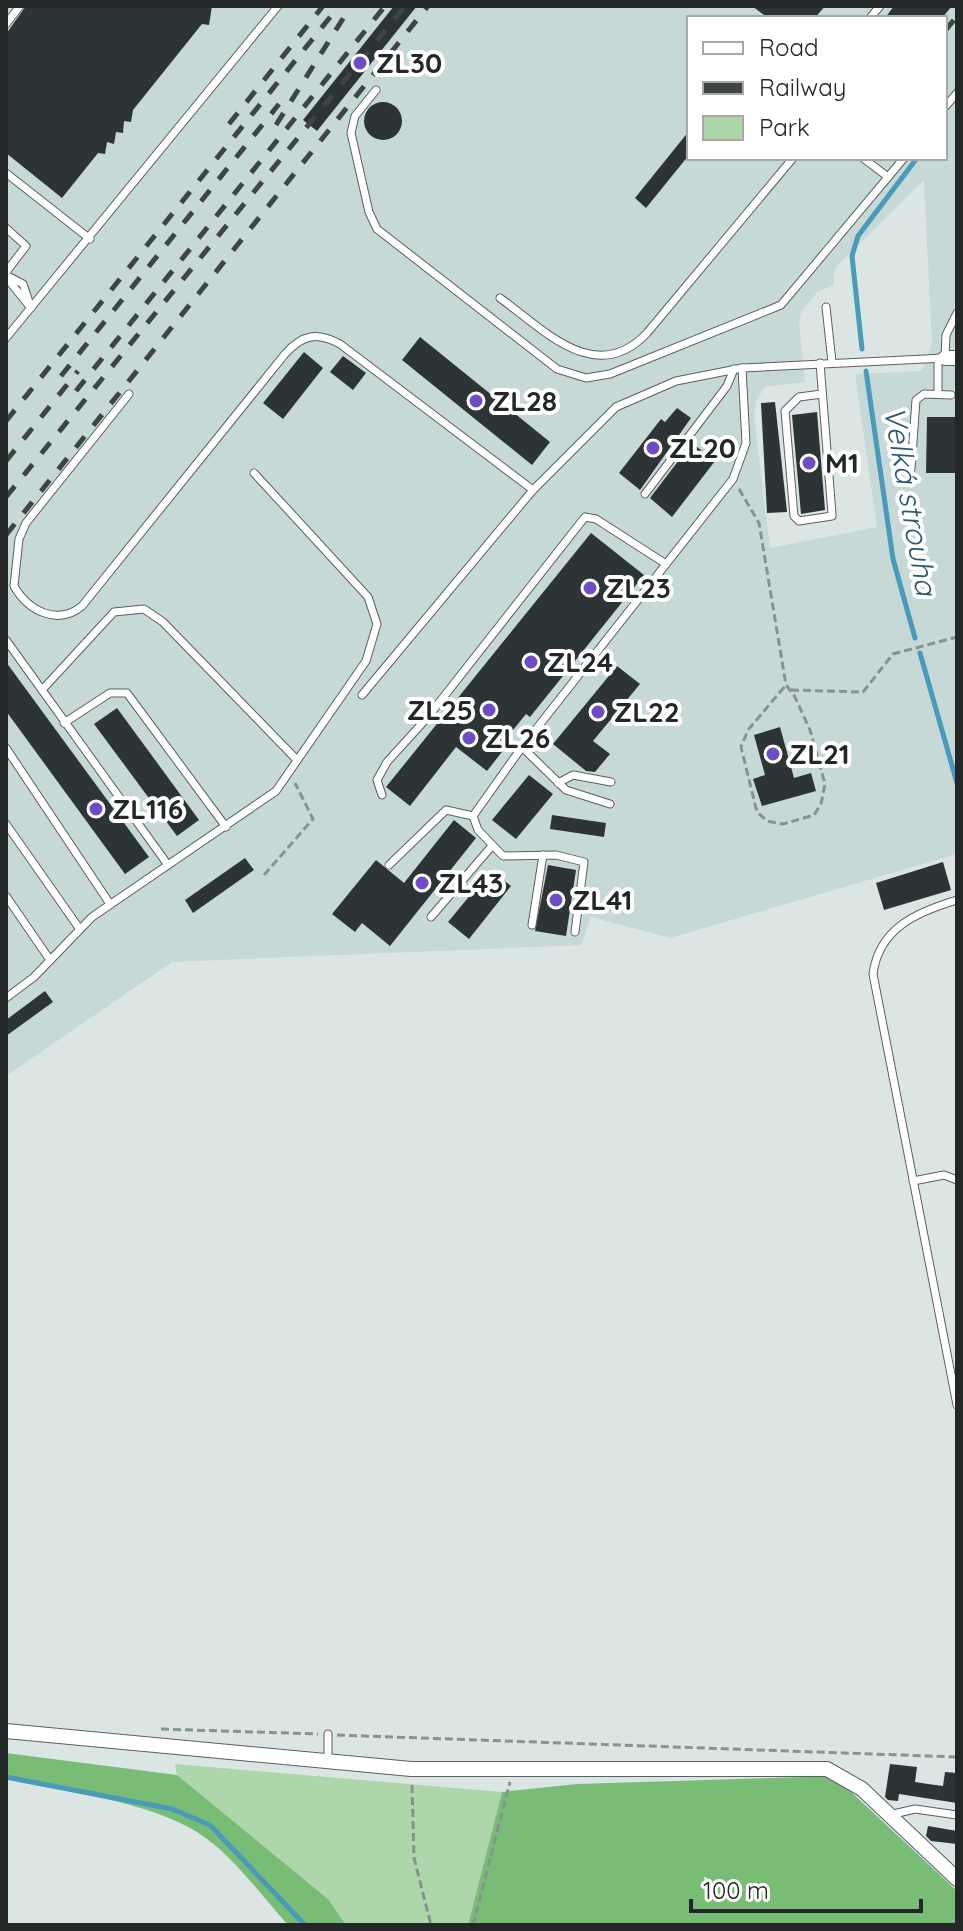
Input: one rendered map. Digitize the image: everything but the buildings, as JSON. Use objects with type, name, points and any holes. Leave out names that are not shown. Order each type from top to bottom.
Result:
[{"type":"street","points":[[6,1731],[411,1769],[818,1767],[850,1780],[954,1874]]},
{"type":"lane","points":[[6,24],[20,6]]},
{"type":"lane","points":[[6,338],[278,6]]},
{"type":"lane","points":[[376,90],[358,112],[351,129],[373,224],[549,363],[586,378],[610,374],[781,305],[902,160]]},
{"type":"lane","points":[[500,298],[581,353],[601,356],[624,351],[647,333],[791,160]]},
{"type":"lane","points":[[866,160],[888,177]]},
{"type":"lane","points":[[6,173],[90,239]]},
{"type":"lane","points":[[6,228],[26,246],[6,275],[31,308]]},
{"type":"lane","points":[[826,307],[832,362]]},
{"type":"lane","points":[[938,394],[947,358],[946,335],[957,313]]},
{"type":"lane","points":[[129,394],[22,530],[14,586],[25,602],[42,612],[66,615],[82,606],[285,354],[298,341],[312,335],[321,335],[351,352],[533,490]]},
{"type":"lane","points":[[362,695],[533,490],[616,407],[676,381],[738,368],[947,358]]},
{"type":"lane","points":[[820,363],[832,514],[828,519],[799,521],[794,516],[785,411],[799,397],[822,394]]},
{"type":"lane","points":[[575,932],[585,864],[579,859],[543,855],[511,858],[491,847],[475,825],[473,816],[522,747],[733,479],[746,443],[738,368]]},
{"type":"lane","points":[[645,494],[738,368]]},
{"type":"lane","points":[[911,469],[915,404],[921,395],[951,395]]},
{"type":"lane","points":[[6,998],[50,960],[79,928],[110,904],[269,797],[366,661],[376,635],[376,616],[361,589],[254,473]]},
{"type":"lane","points":[[382,795],[377,780],[387,762],[427,718],[585,517],[596,519],[666,564]]},
{"type":"lane","points":[[42,690],[114,612],[144,609],[163,622],[297,760]]},
{"type":"lane","points":[[6,640],[168,865]]},
{"type":"lane","points":[[64,723],[110,693],[127,693],[226,827]]},
{"type":"lane","points":[[522,747],[572,793],[610,804]]},
{"type":"lane","points":[[6,748],[110,904]]},
{"type":"lane","points":[[558,783],[573,775],[611,782]]},
{"type":"lane","points":[[389,865],[446,810],[473,816]]},
{"type":"lane","points":[[6,824],[79,928]]},
{"type":"lane","points":[[431,917],[491,847]]},
{"type":"lane","points":[[532,925],[543,855]]},
{"type":"lane","points":[[6,896],[50,960]]},
{"type":"lane","points":[[954,901],[923,912],[891,931],[873,970],[957,1405]]},
{"type":"lane","points":[[6,916],[15,910]]},
{"type":"lane","points":[[913,1181],[944,1175],[957,1180]]},
{"type":"lane","points":[[328,1734],[328,1760]]},
{"type":"lane","points":[[887,1816],[915,1809],[957,1815]]},
{"type":"path","points":[[733,479],[759,523],[786,685],[810,730],[825,784],[821,804],[814,815],[783,824],[767,821],[757,812],[741,747],[748,730],[786,685]]},
{"type":"path","points":[[791,690],[863,692],[893,654],[957,637]]},
{"type":"path","points":[[264,875],[313,819],[289,772]]},
{"type":"path","points":[[152,1729],[957,1757]]},
{"type":"path","points":[[411,1769],[414,1858],[431,1925]]},
{"type":"path","points":[[473,1925],[513,1770]]},
{"type":"shaded area","points":[[6,6],[957,6],[957,854],[670,938],[591,917],[581,945],[172,962],[6,1076]],"holes":[[[924,180],[932,343],[922,371],[855,374],[877,527],[770,548],[754,417],[756,401],[765,387],[805,382],[799,325],[801,312],[818,291],[833,286],[835,269]]]},
{"type":"green space","points":[[6,1753],[177,1775],[328,1899],[346,1925],[288,1925],[234,1863],[197,1832],[128,1804],[6,1779]]},
{"type":"green space","points":[[175,1764],[502,1792],[468,1925],[346,1925],[328,1899],[177,1775]]},
{"type":"green space","points":[[834,1776],[957,1891],[957,1925],[468,1925],[502,1792],[577,1784]]},
{"type":"waterway","name":"Velká strouha","points":[[862,349],[852,256],[858,236],[915,160]]},
{"type":"waterway","name":"Velká strouha","points":[[866,371],[893,559],[915,638]]},
{"type":"waterway","name":"Velká strouha","points":[[920,653],[957,783]]},
{"type":"waterway","points":[[6,1777],[172,1809],[210,1825],[305,1925]]},
{"type":"railway","points":[[229,124],[323,6]]},
{"type":"railway","points":[[6,421],[339,6]]},
{"type":"railway","points":[[276,125],[351,6]]},
{"type":"railway","points":[[76,391],[385,6]]},
{"type":"railway","points":[[6,497],[405,6]]},
{"type":"railway","points":[[6,535],[428,6]]},
{"type":"railway","points":[[947,28],[957,16]]},
{"type":"railway","points":[[61,376],[279,104]]},
{"type":"railway","points":[[6,461],[78,371]]},
{"type":"place","name":"ZL30","points":[[360,63]]},
{"type":"place","name":"ZL28","points":[[476,401]]},
{"type":"place","name":"ZL20","points":[[653,448]]},
{"type":"place","name":"M1","points":[[809,463]]},
{"type":"place","name":"ZL23","points":[[590,588]]},
{"type":"place","name":"ZL24","points":[[531,662]]},
{"type":"place","name":"ZL25","points":[[489,710]]},
{"type":"place","name":"ZL22","points":[[598,712]]},
{"type":"place","name":"ZL26","points":[[469,738]]},
{"type":"place","name":"ZL21","points":[[773,754]]},
{"type":"place","name":"ZL116","points":[[96,809]]},
{"type":"place","name":"ZL43","points":[[422,883]]},
{"type":"place","name":"ZL41","points":[[556,900]]}]
